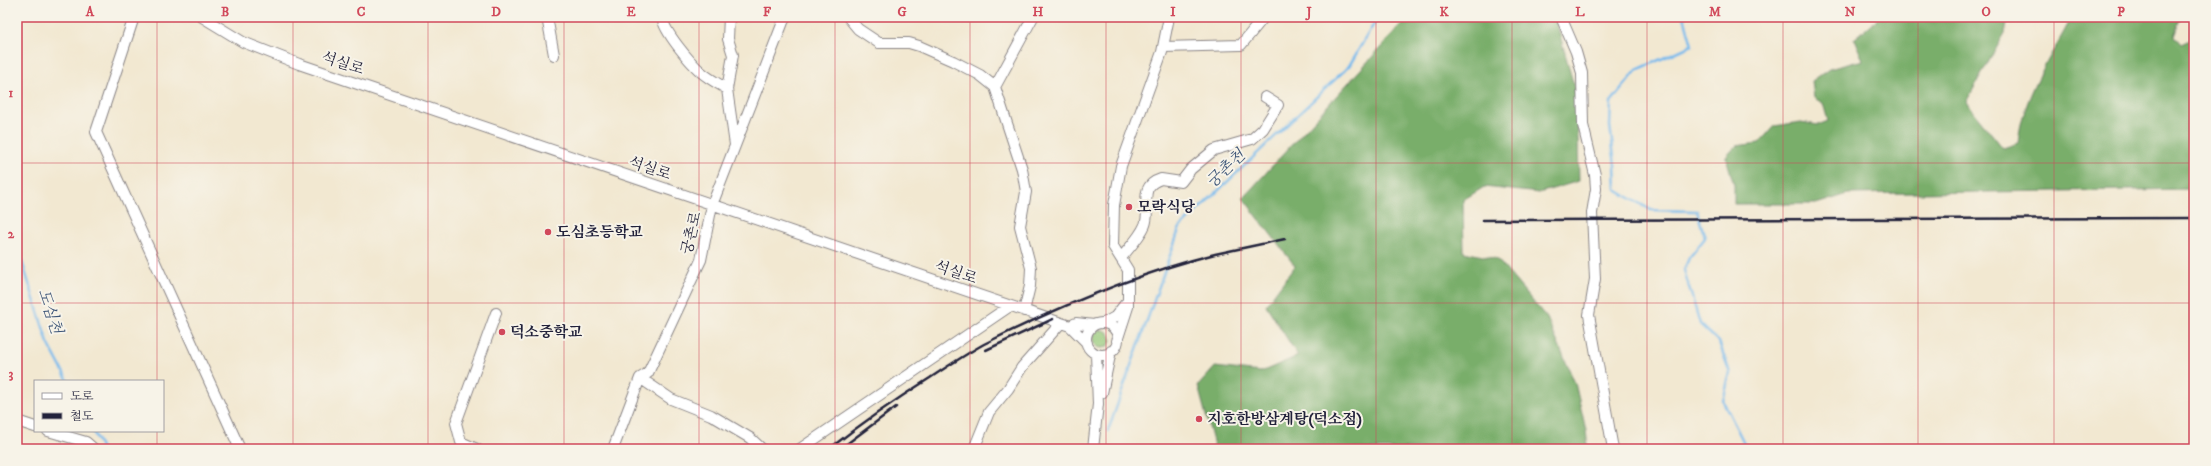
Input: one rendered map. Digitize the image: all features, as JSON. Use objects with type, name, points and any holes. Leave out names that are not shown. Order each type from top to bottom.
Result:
[{"type":"street","points":[[127,17],[126,22],[131,27]]},
{"type":"street","points":[[134,17],[96,132],[240,449]]},
{"type":"street","name":"석실로","points":[[202,17],[242,42],[299,64],[1066,325],[1081,336],[1096,354]]},
{"type":"street","points":[[548,17],[554,55]]},
{"type":"street","points":[[662,17],[665,26],[695,66],[727,89]]},
{"type":"street","points":[[729,17],[728,39],[733,55],[727,89],[736,145]]},
{"type":"street","name":"궁촌로","points":[[613,449],[640,378],[648,373],[701,260],[712,205],[785,17]]},
{"type":"street","points":[[848,17],[858,29],[879,42],[909,43],[919,46],[954,61],[980,75],[995,87],[1022,169],[1026,192],[1020,226],[1031,268],[1030,286],[1024,311]]},
{"type":"street","points":[[995,87],[1033,17]]},
{"type":"street","points":[[1093,449],[1098,404],[1111,351],[1117,341],[1128,307],[1128,270],[1113,246],[1113,223],[1117,184],[1121,166],[1163,47],[1169,17]]},
{"type":"street","points":[[1163,47],[1241,45],[1264,17]]},
{"type":"street","points":[[1561,17],[1576,52],[1582,73],[1583,125],[1595,175],[1596,188],[1592,213],[1595,279],[1589,315],[1613,449]]},
{"type":"street","points":[[1121,258],[1145,224],[1147,212],[1146,194],[1150,186],[1155,181],[1161,179],[1181,182],[1191,169],[1214,150],[1252,139],[1263,129],[1278,105],[1266,97]]},
{"type":"street","points":[[1086,343],[1087,333],[1099,324],[1115,317],[1124,308],[1128,296]]},
{"type":"street","points":[[800,449],[1010,306]]},
{"type":"street","points":[[477,449],[461,442],[456,423],[496,313]]},
{"type":"street","points":[[974,449],[989,412],[1008,389],[1022,367],[1066,325],[1108,324],[1116,331],[1117,341]]},
{"type":"street","points":[[1098,404],[1096,354],[1102,355],[1111,351]]},
{"type":"street","points":[[640,378],[671,399],[718,419],[750,438],[762,449]]},
{"type":"street","points":[[17,421],[34,427]]},
{"type":"street","points":[[51,432],[86,442],[94,449]]},
{"type":"green space","points":[[1405,17],[1555,17],[1577,97],[1579,181],[1539,193],[1484,187],[1463,200],[1464,252],[1497,259],[1547,318],[1575,383],[1586,430],[1588,449],[1215,449],[1198,386],[1215,367],[1261,372],[1298,356],[1266,305],[1295,266],[1243,198],[1404,22]]},
{"type":"green space","points":[[1880,17],[2008,18],[2005,33],[1966,102],[2003,148],[2018,143],[2025,110],[2031,93],[2072,17],[2181,17],[2174,36],[2181,44],[2194,38],[2194,189],[1848,194],[1816,204],[1734,204],[1734,185],[1726,157],[1736,146],[1759,143],[1774,126],[1801,122],[1818,125],[1828,121],[1823,103],[1814,98],[1812,81],[1829,69],[1863,60],[1854,39]]},
{"type":"green space","points":[[1102,330],[1108,333],[1111,339],[1108,345],[1102,348],[1096,345],[1093,339],[1096,333]]},
{"type":"waterway","name":"궁촌천","points":[[1108,431],[1180,227],[1349,66],[1378,17]]},
{"type":"waterway","points":[[1684,17],[1692,45],[1637,70],[1611,102],[1610,126],[1615,165],[1616,190],[1651,210],[1697,211],[1705,238],[1689,258],[1684,270],[1700,324],[1719,342],[1730,373],[1723,401],[1747,449]]},
{"type":"waterway","name":"도심천","points":[[17,24],[20,31],[17,37]]},
{"type":"waterway","name":"도심천","points":[[17,246],[48,343],[67,380]]},
{"type":"waterway","name":"도심천","points":[[94,432],[102,449]]},
{"type":"railway","points":[[1483,220],[2194,218]]},
{"type":"railway","points":[[829,449],[891,403],[964,356],[984,344],[1039,318],[1097,293],[1157,271],[1215,254],[1285,239]]},
{"type":"railway","points":[[986,350],[1053,319]]},
{"type":"railway","points":[[840,449],[896,407]]},
{"type":"place","name":"모락식당","points":[[1129,207]]},
{"type":"place","name":"도심초등학교","points":[[548,232]]},
{"type":"place","name":"덕소중학교","points":[[502,332]]},
{"type":"place","name":"지호한방삼계탕(덕소점)","points":[[1199,419]]}]
